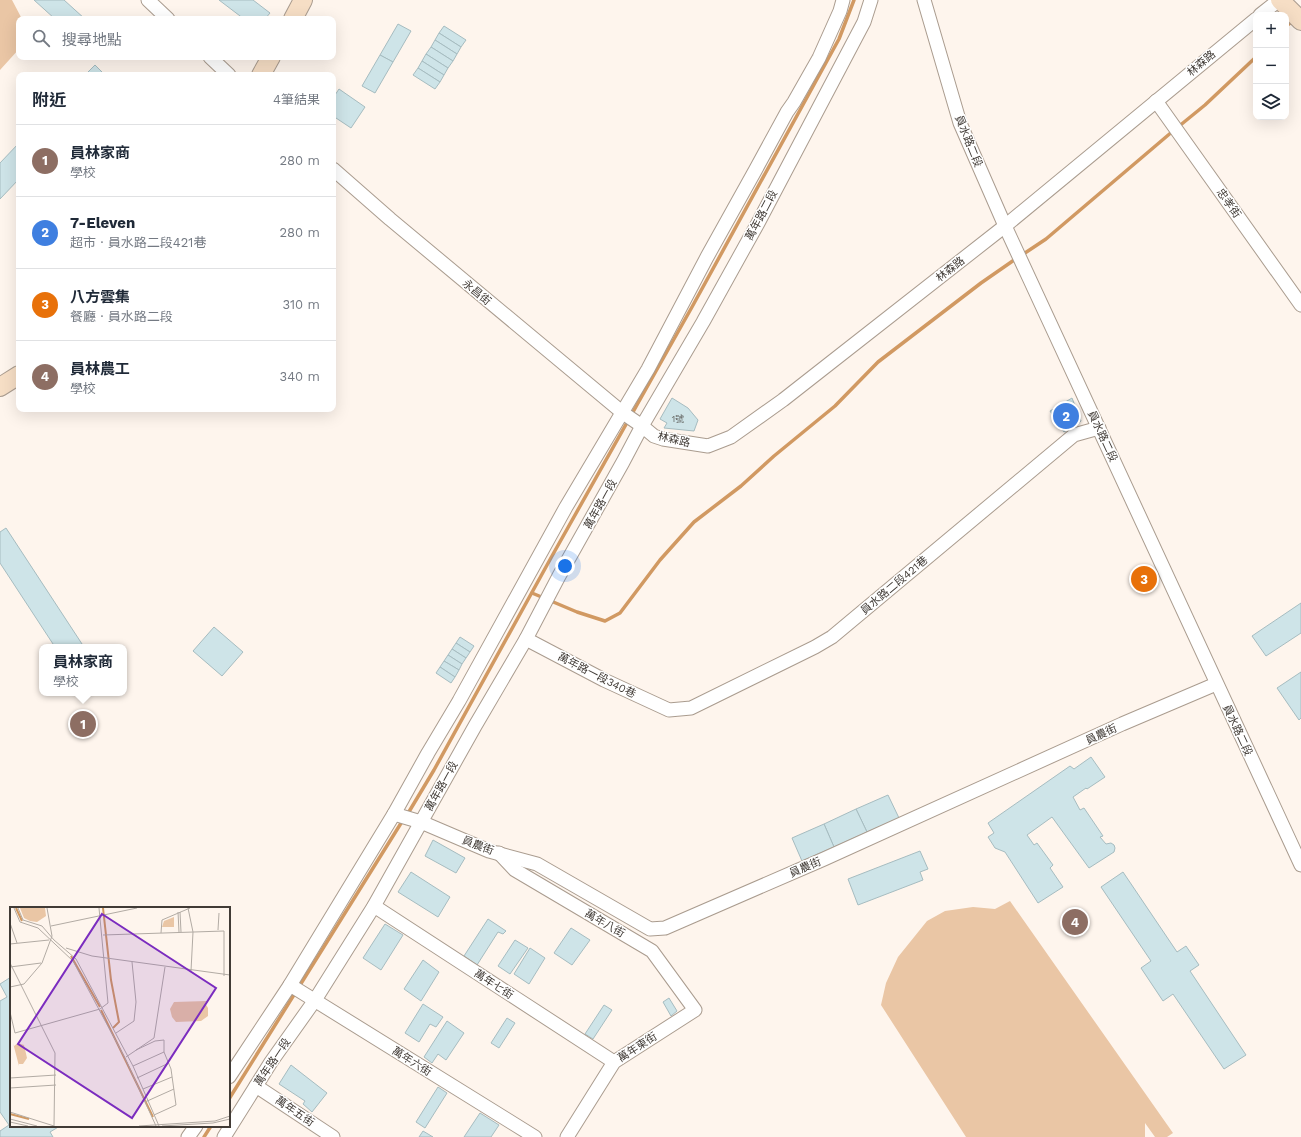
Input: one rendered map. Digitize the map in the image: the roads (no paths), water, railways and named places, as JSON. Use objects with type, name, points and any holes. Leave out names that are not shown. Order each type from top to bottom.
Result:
[{"type":"street","points":[[148,0],[165,16]]},
{"type":"street","points":[[295,16],[303,0]]},
{"type":"street","points":[[230,1075],[290,985],[394,814],[428,752],[459,701],[566,507],[648,369],[707,257],[787,112],[819,58],[840,11],[843,0]]},
{"type":"street","name":"萬年路二段","points":[[642,426],[758,223],[864,22],[871,0]]},
{"type":"street","name":"員水路二段","points":[[924,0],[960,123],[1005,226],[1301,865]]},
{"type":"street","points":[[1264,12],[1279,0],[1301,21]]},
{"type":"street","name":"林森路","points":[[622,413],[654,436],[663,439],[708,446],[731,437],[783,400],[1005,226],[1253,21]]},
{"type":"street","points":[[213,60],[226,72]]},
{"type":"street","points":[[263,72],[269,60]]},
{"type":"street","name":"忠孝街","points":[[1156,101],[1301,305]]},
{"type":"street","name":"永昌街","points":[[336,172],[390,219],[622,413]]},
{"type":"street","points":[[0,387],[16,377]]},
{"type":"street","name":"萬年路一段","points":[[224,1137],[256,1086],[315,1000],[374,906],[471,732],[526,639],[642,426]]},
{"type":"street","name":"員水路二段421巷","points":[[669,710],[691,708],[815,647],[832,637],[1074,435],[1099,428]]},
{"type":"street","name":"萬年路一段340巷","points":[[526,639],[604,680],[669,710]]},
{"type":"street","name":"員農街","points":[[394,814],[421,822],[489,851],[537,864],[650,929],[665,928],[845,850],[1122,724],[1216,684]]},
{"type":"street","name":"萬年八街","points":[[499,853],[515,870],[652,951],[695,1010]]},
{"type":"street","name":"萬年七街","points":[[374,906],[614,1062]]},
{"type":"street","name":"萬年六街","points":[[290,985],[535,1137]]},
{"type":"street","name":"萬年東街","points":[[567,1137],[614,1062],[695,1010]]},
{"type":"street","name":"萬年五街","points":[[256,1086],[333,1137]]},
{"type":"street","points":[[188,1137],[195,1127]]},
{"type":"waterway","points":[[407,815],[434,770],[692,307],[839,39],[854,0]]},
{"type":"waterway","points":[[1289,24],[1294,20]]},
{"type":"waterway","points":[[1178,127],[1205,105],[1253,60]]},
{"type":"waterway","points":[[1022,255],[1046,239],[1173,131]]},
{"type":"waterway","points":[[532,593],[577,612],[605,621],[620,613],[660,560],[694,522],[741,486],[774,456],[835,406],[878,362],[981,283],[1017,258]]},
{"type":"waterway","points":[[230,1097],[403,820]]},
{"type":"waterway","points":[[204,1137],[210,1127]]},
{"type":"place","name":"7-Eleven","points":[[1066,416]]},
{"type":"place","name":"八方雲集","points":[[1144,579]]},
{"type":"place","name":"員林家商","points":[[83,724]]},
{"type":"place","name":"員林農工","points":[[1075,922]]}]
